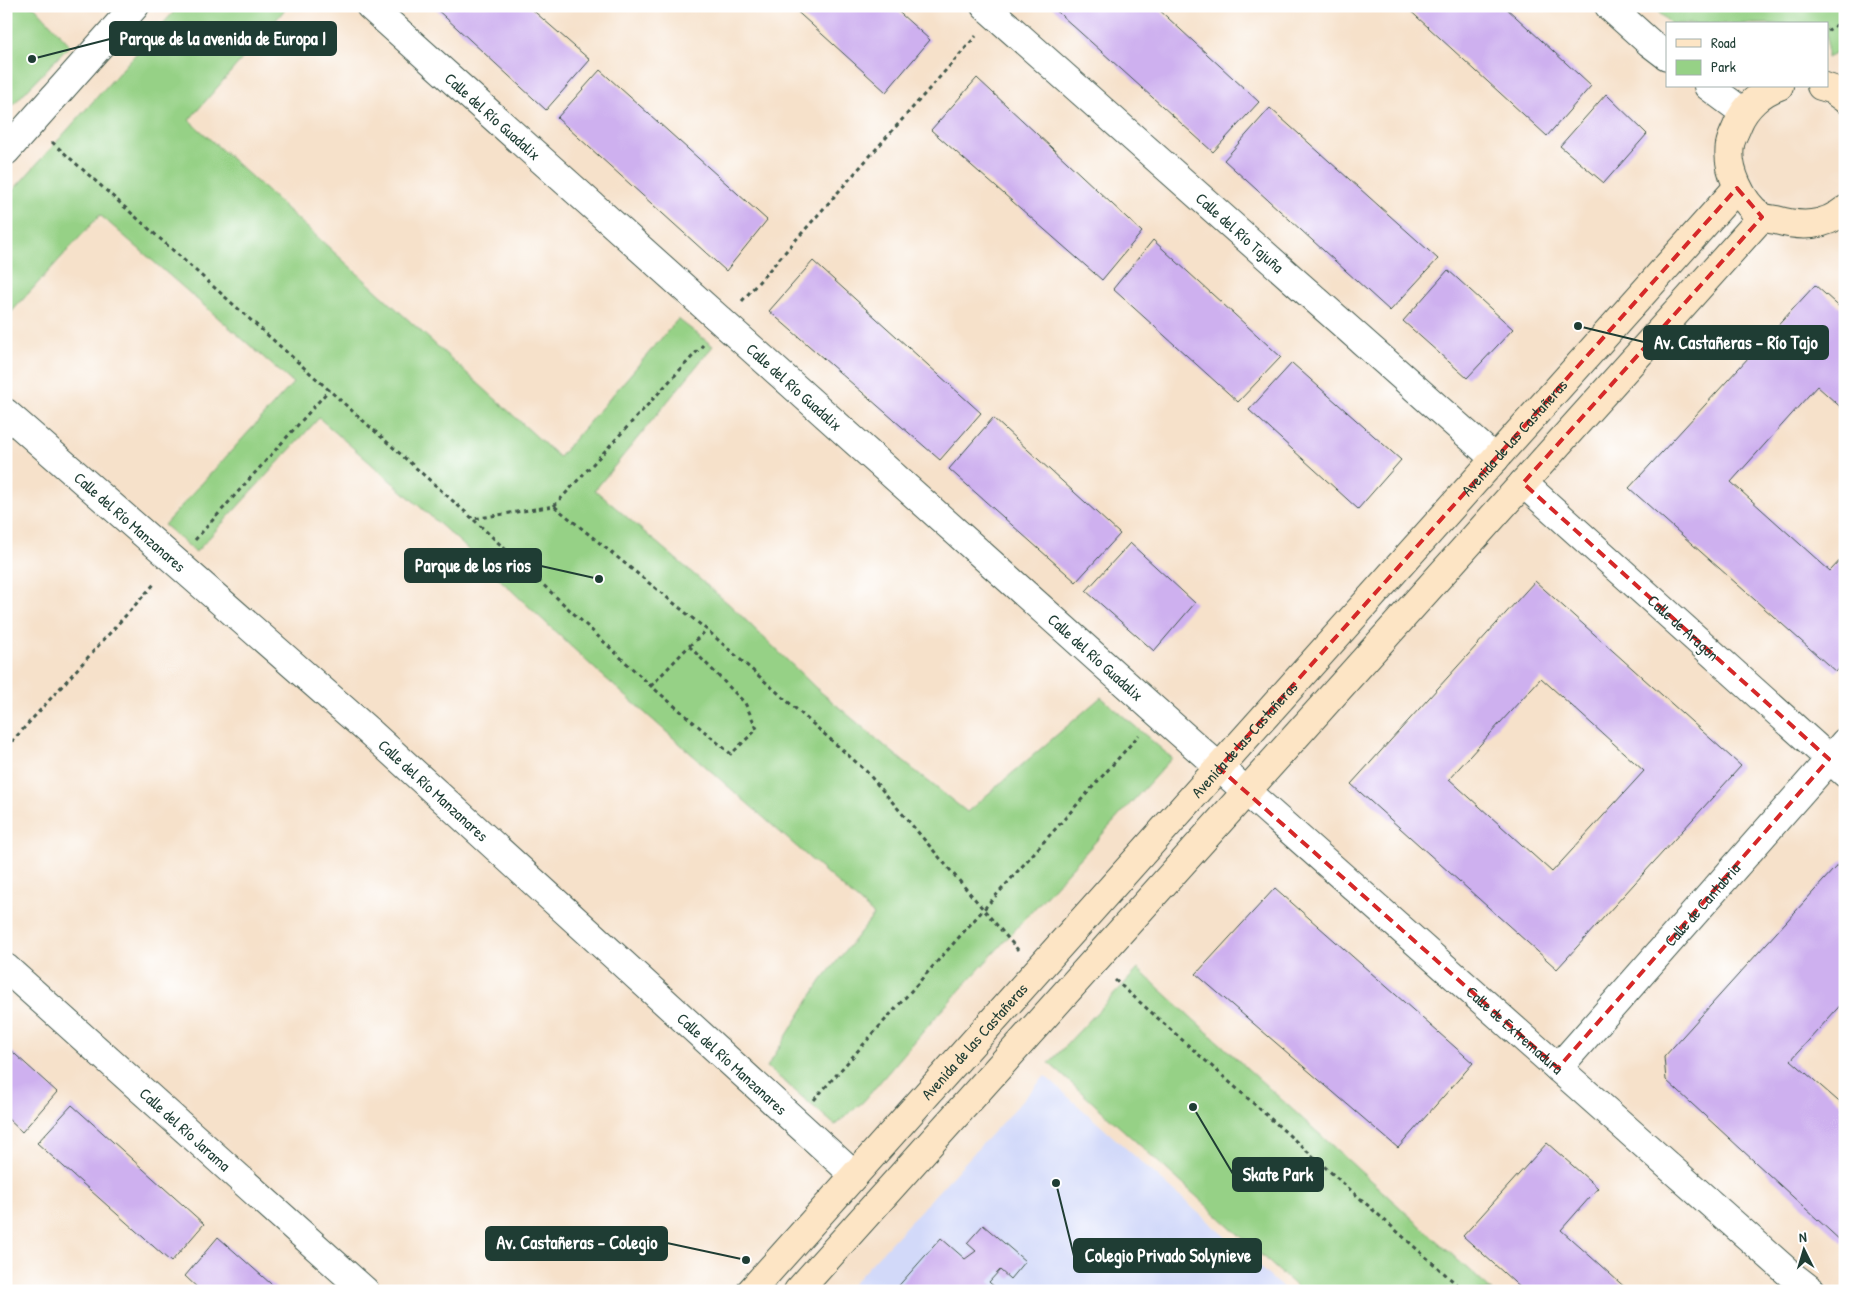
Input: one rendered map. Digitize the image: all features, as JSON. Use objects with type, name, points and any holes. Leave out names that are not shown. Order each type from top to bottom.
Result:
[{"type":"street","points":[[6,151],[135,6]]},
{"type":"street","name":"Calle del Río Guadalix","points":[[370,6],[1219,768]]},
{"type":"street","points":[[1609,6],[1666,55]]},
{"type":"street","name":"Calle del Río Tajuña","points":[[990,11],[1495,459]]},
{"type":"street","points":[[1711,88],[1743,112]]},
{"type":"street","points":[[1776,88],[1751,103],[1743,112],[1730,146],[1732,174],[1737,188],[1762,217],[1797,226],[1823,222],[1845,210]]},
{"type":"street","points":[[1828,88],[1845,99]]},
{"type":"street","name":"Avenida de las Castañeras","points":[[751,1291],[1737,188]]},
{"type":"street","points":[[798,1291],[1762,217]]},
{"type":"street","name":"Calle del Río Manzanares","points":[[6,413],[372,734],[854,1176]]},
{"type":"street","name":"Calle de Aragón","points":[[1523,483],[1840,758]]},
{"type":"street","name":"Calle de Cantabria","points":[[1558,1068],[1840,758]]},
{"type":"street","name":"Calle de Extremadura","points":[[1219,768],[1790,1274],[1812,1291]]},
{"type":"street","name":"Calle del Río Jarama","points":[[6,968],[365,1291]]},
{"type":"path","points":[[473,519],[554,506],[723,323],[990,11]]},
{"type":"path","points":[[1828,30],[1845,19]]},
{"type":"path","points":[[31,123],[473,519],[651,686],[731,754],[757,730],[745,703],[689,646]]},
{"type":"path","points":[[554,506],[708,630],[866,771],[1036,972]]},
{"type":"path","points":[[651,686],[689,646],[708,630]]},
{"type":"path","points":[[795,1121],[1158,713]]},
{"type":"path","points":[[1094,962],[1464,1291]]},
{"type":"highlighted area","points":[[1737,188],[1762,217],[1523,483],[1829,759],[1558,1068],[1219,768]]},
{"type":"shaded area","points":[[1045,1076],[1286,1291],[846,1291]]},
{"type":"green space","points":[[6,6],[34,6],[70,45],[7,111]]},
{"type":"green space","points":[[179,6],[288,6],[189,120],[559,457],[678,319],[713,346],[595,490],[730,605],[816,688],[967,812],[1101,697],[1172,758],[939,1013],[863,1102],[835,1125],[767,1067],[821,981],[874,915],[594,668],[460,542],[319,418],[196,552],[164,525],[293,383],[100,215],[6,318],[6,198]]},
{"type":"green space","points":[[1652,6],[1845,6],[1845,47],[1828,57],[1828,22],[1669,22]]},
{"type":"green space","points":[[1138,969],[1492,1291],[1301,1291],[1049,1063]]},
{"type":"building","points":[[433,6],[528,6],[590,60],[546,110]]},
{"type":"building","points":[[791,6],[892,6],[930,40],[886,92]]},
{"type":"building","points":[[1051,6],[1155,6],[1259,102],[1213,152]]},
{"type":"building","points":[[1405,6],[1504,6],[1591,86],[1547,136]]},
{"type":"building","points":[[600,70],[767,220],[726,271],[557,118]]},
{"type":"building","points":[[977,78],[1142,232],[1102,280],[931,130]]},
{"type":"building","points":[[1606,94],[1647,134],[1604,183],[1560,146]]},
{"type":"building","points":[[1270,108],[1438,259],[1390,311],[1224,160]]},
{"type":"building","points":[[1153,240],[1281,357],[1238,402],[1113,289]]},
{"type":"building","points":[[813,261],[981,413],[940,460],[769,311]]},
{"type":"building","points":[[1448,270],[1513,329],[1467,378],[1403,321]]},
{"type":"building","points":[[1815,285],[1845,312],[1845,411],[1817,386],[1731,482],[1830,571],[1845,555],[1845,662],[1836,672],[1629,488]]},
{"type":"building","points":[[1292,363],[1401,460],[1358,509],[1249,410]]},
{"type":"building","points":[[993,418],[1120,534],[1076,582],[949,469]]},
{"type":"building","points":[[1130,543],[1195,603],[1154,651],[1086,591]]},
{"type":"building","points":[[1535,581],[1741,766],[1557,969],[1351,784]],"holes":[[[1541,678],[1644,771],[1552,872],[1449,779]]]},
{"type":"building","points":[[1842,860],[1845,861],[1845,1000],[1791,1060],[1845,1107],[1845,1243],[1666,1080],[1664,1057]]},
{"type":"building","points":[[1275,888],[1473,1063],[1398,1148],[1196,974]]},
{"type":"building","points":[[6,1046],[57,1092],[22,1132],[6,1117]]},
{"type":"building","points":[[72,1105],[204,1224],[171,1262],[37,1143]]},
{"type":"building","points":[[1547,1143],[1598,1188],[1561,1230],[1629,1291],[1524,1291],[1463,1236]]},
{"type":"building","points":[[983,1225],[1025,1261],[1010,1279],[1000,1270],[989,1282],[999,1291],[894,1291],[941,1238],[965,1259],[976,1251],[967,1243]]},
{"type":"building","points":[[218,1237],[279,1291],[201,1291],[185,1276]]},
{"type":"place","name":"Parque de la avenida de Europa I","points":[[32,59]]},
{"type":"place","name":"Av. Castañeras - Río Tajo","points":[[1578,326]]},
{"type":"place","name":"Parque de los rios","points":[[599,579]]},
{"type":"place","name":"Skate Park","points":[[1193,1107]]},
{"type":"place","name":"Colegio Privado Solynieve","points":[[1056,1183]]},
{"type":"place","name":"Av. Castañeras - Colegio","points":[[746,1260]]}]
